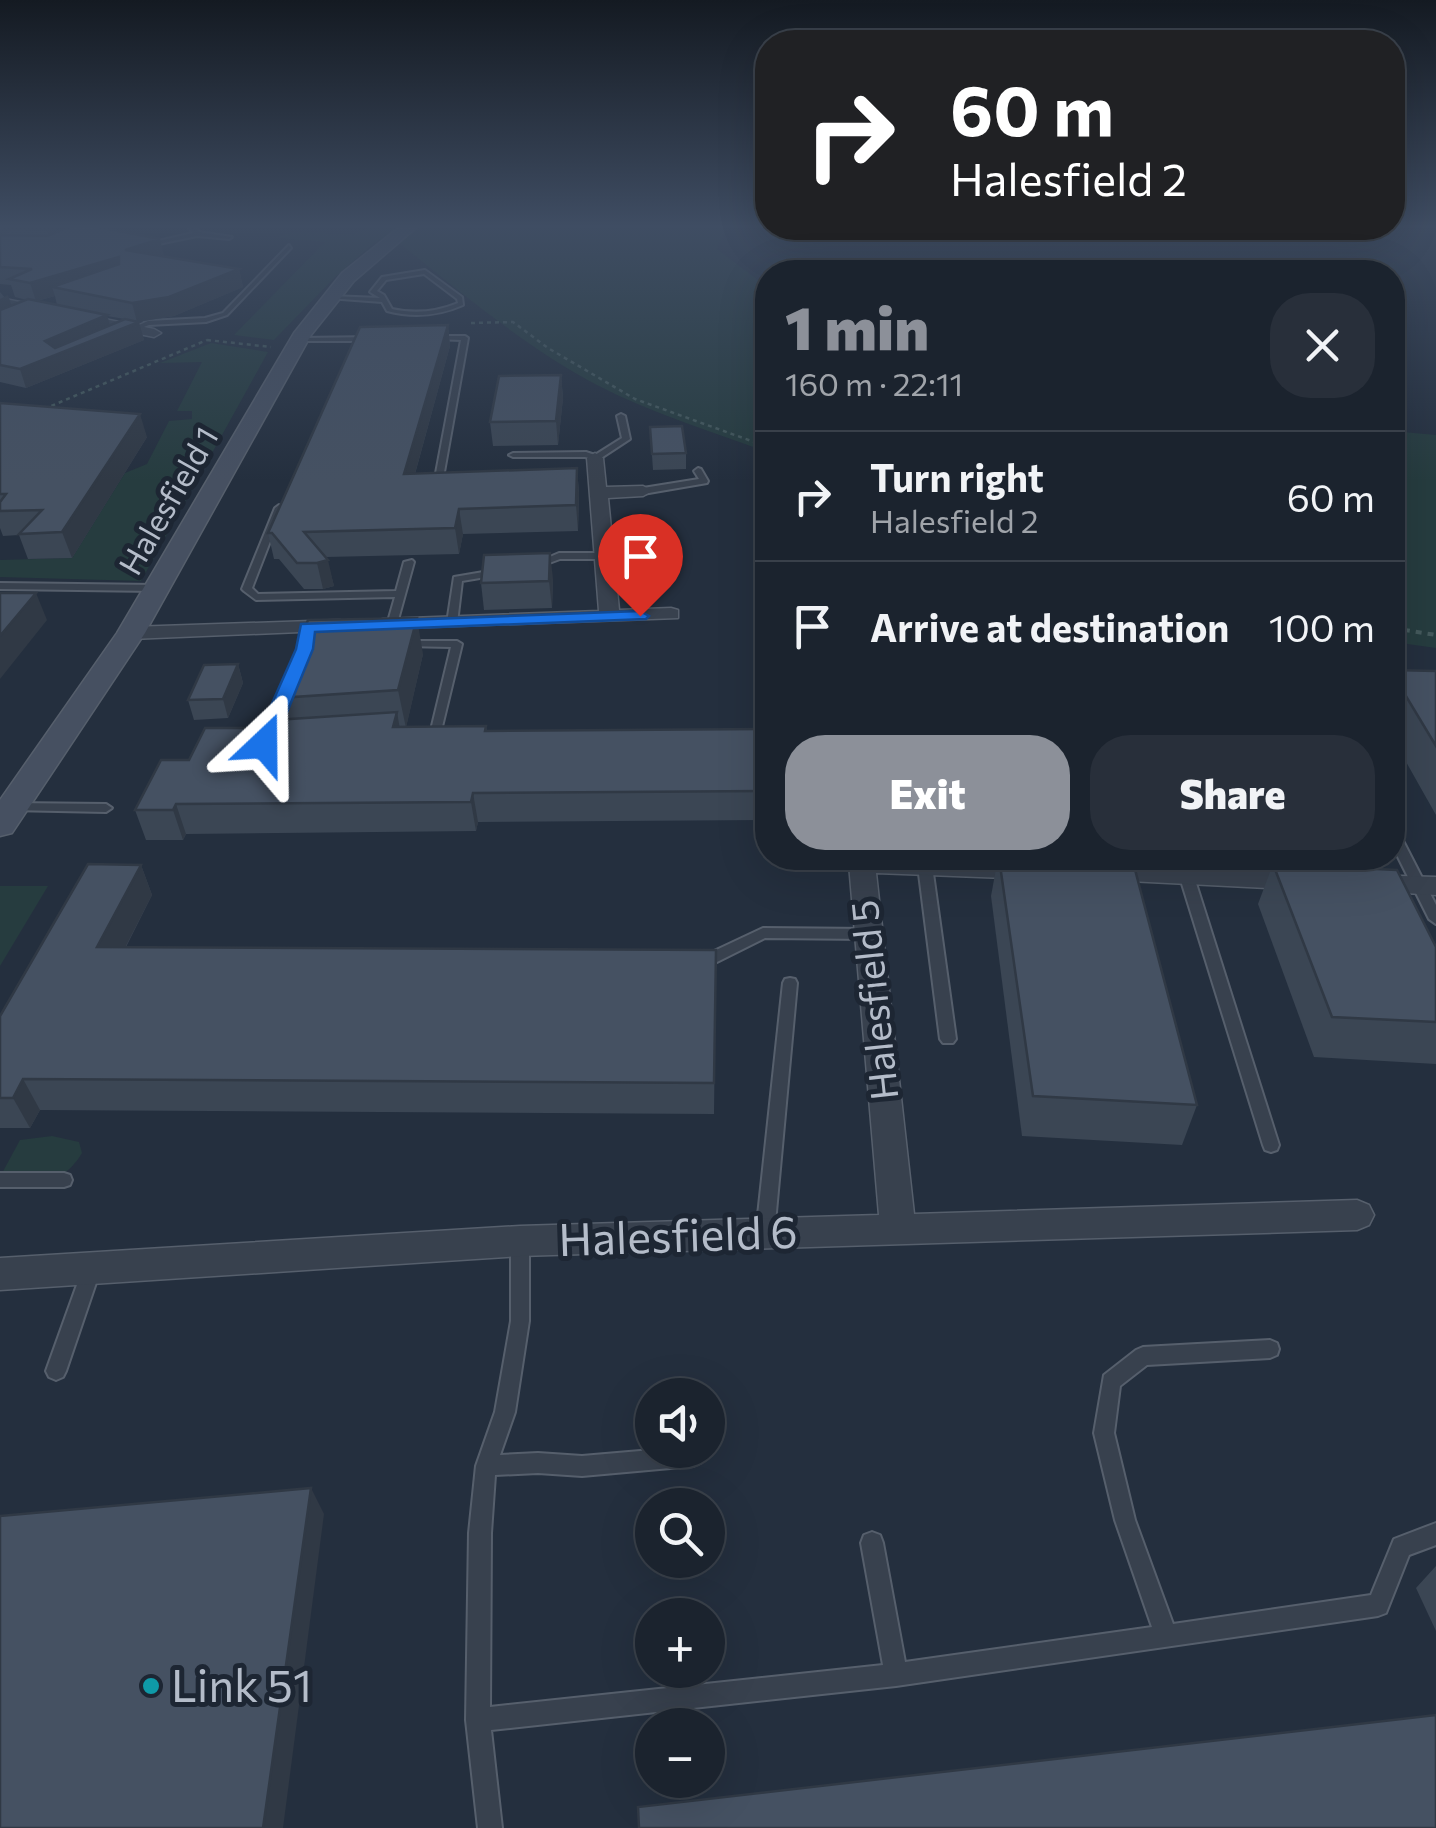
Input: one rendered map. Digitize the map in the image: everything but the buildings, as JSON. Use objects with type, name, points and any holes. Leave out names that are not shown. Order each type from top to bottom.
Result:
[{"type":"street","points":[[60,310],[125,330],[154,333]]},
{"type":"street","name":"Halesfield 1","points":[[6,816],[130,633],[296,345],[322,310]]},
{"type":"street","points":[[595,458],[610,617]]},
{"type":"street","points":[[598,493],[643,491]]},
{"type":"street","points":[[130,633],[396,634],[452,623],[671,614]]},
{"type":"street","name":"Halesfield 5","points":[[863,870],[898,1230]]},
{"type":"street","name":"Halesfield 5","points":[[1033,870],[1113,870]]},
{"type":"street","name":"Halesfield 5","points":[[1223,870],[1428,886]]},
{"type":"street","name":"Halesfield 6","points":[[0,1274],[520,1241],[1357,1216]]},
{"type":"lane","points":[[14,319],[32,310]]},
{"type":"lane","points":[[103,333],[157,322],[206,320],[230,310]]},
{"type":"lane","points":[[391,310],[407,314],[444,310]]},
{"type":"lane","points":[[430,338],[465,338],[436,492]]},
{"type":"lane","points":[[296,345],[379,339]]},
{"type":"lane","points":[[513,455],[586,454],[595,458],[626,439],[621,416]]},
{"type":"lane","points":[[643,491],[704,481],[698,471]]},
{"type":"lane","points":[[278,508],[246,589],[256,597],[400,594]]},
{"type":"lane","points":[[531,568],[559,556],[604,556]]},
{"type":"lane","points":[[410,562],[400,594],[396,634],[457,644],[436,734],[417,735]]},
{"type":"lane","points":[[452,623],[457,579],[512,570]]},
{"type":"lane","points":[[0,586],[156,588]]},
{"type":"lane","points":[[283,743],[264,744],[291,681]]},
{"type":"lane","points":[[6,816],[106,808]]},
{"type":"lane","points":[[1405,851],[1428,886],[1436,919]]},
{"type":"lane","points":[[919,870],[948,1038]]},
{"type":"lane","points":[[1185,870],[1271,1146]]},
{"type":"lane","points":[[694,967],[763,933],[869,934]]},
{"type":"lane","points":[[765,1234],[790,983]]},
{"type":"lane","points":[[0,1180],[64,1180]]},
{"type":"lane","points":[[490,1828],[478,1720],[480,1533],[486,1466],[504,1412],[520,1320],[520,1241]]},
{"type":"lane","points":[[56,1371],[92,1267]]},
{"type":"lane","points":[[1166,1636],[1125,1520],[1104,1433],[1111,1380],[1143,1356],[1270,1350]]},
{"type":"lane","points":[[486,1466],[538,1462],[582,1466],[635,1461]]},
{"type":"lane","points":[[478,1720],[896,1675],[1378,1605],[1402,1546],[1436,1534]]},
{"type":"lane","points":[[872,1543],[896,1675]]},
{"type":"path","points":[[154,333],[296,345]]},
{"type":"path","points":[[34,413],[207,340]]},
{"type":"path","points":[[548,348],[635,399],[755,443]]},
{"type":"path","points":[[1405,630],[1436,635]]},
{"type":"green space","points":[[258,310],[303,310],[274,340],[234,335]]},
{"type":"green space","points":[[484,310],[755,310],[755,448],[597,385]]},
{"type":"green space","points":[[211,343],[268,352],[141,581],[0,577],[0,560],[72,558],[125,473],[147,464],[169,421],[192,419],[192,411],[177,411],[202,362],[160,363]]},
{"type":"green space","points":[[1405,432],[1436,435],[1436,648],[1405,644]]},
{"type":"green space","points":[[755,608],[755,693],[754,669]]},
{"type":"green space","points":[[0,886],[48,886],[0,966]]},
{"type":"green space","points":[[52,1136],[79,1142],[82,1153],[65,1172],[37,1180],[0,1177],[20,1140]]},
{"type":"place","name":"Link 51","points":[[151,1686]]},
{"type":"route","points":[[264,744],[304,649],[307,628],[640,616]]}]
